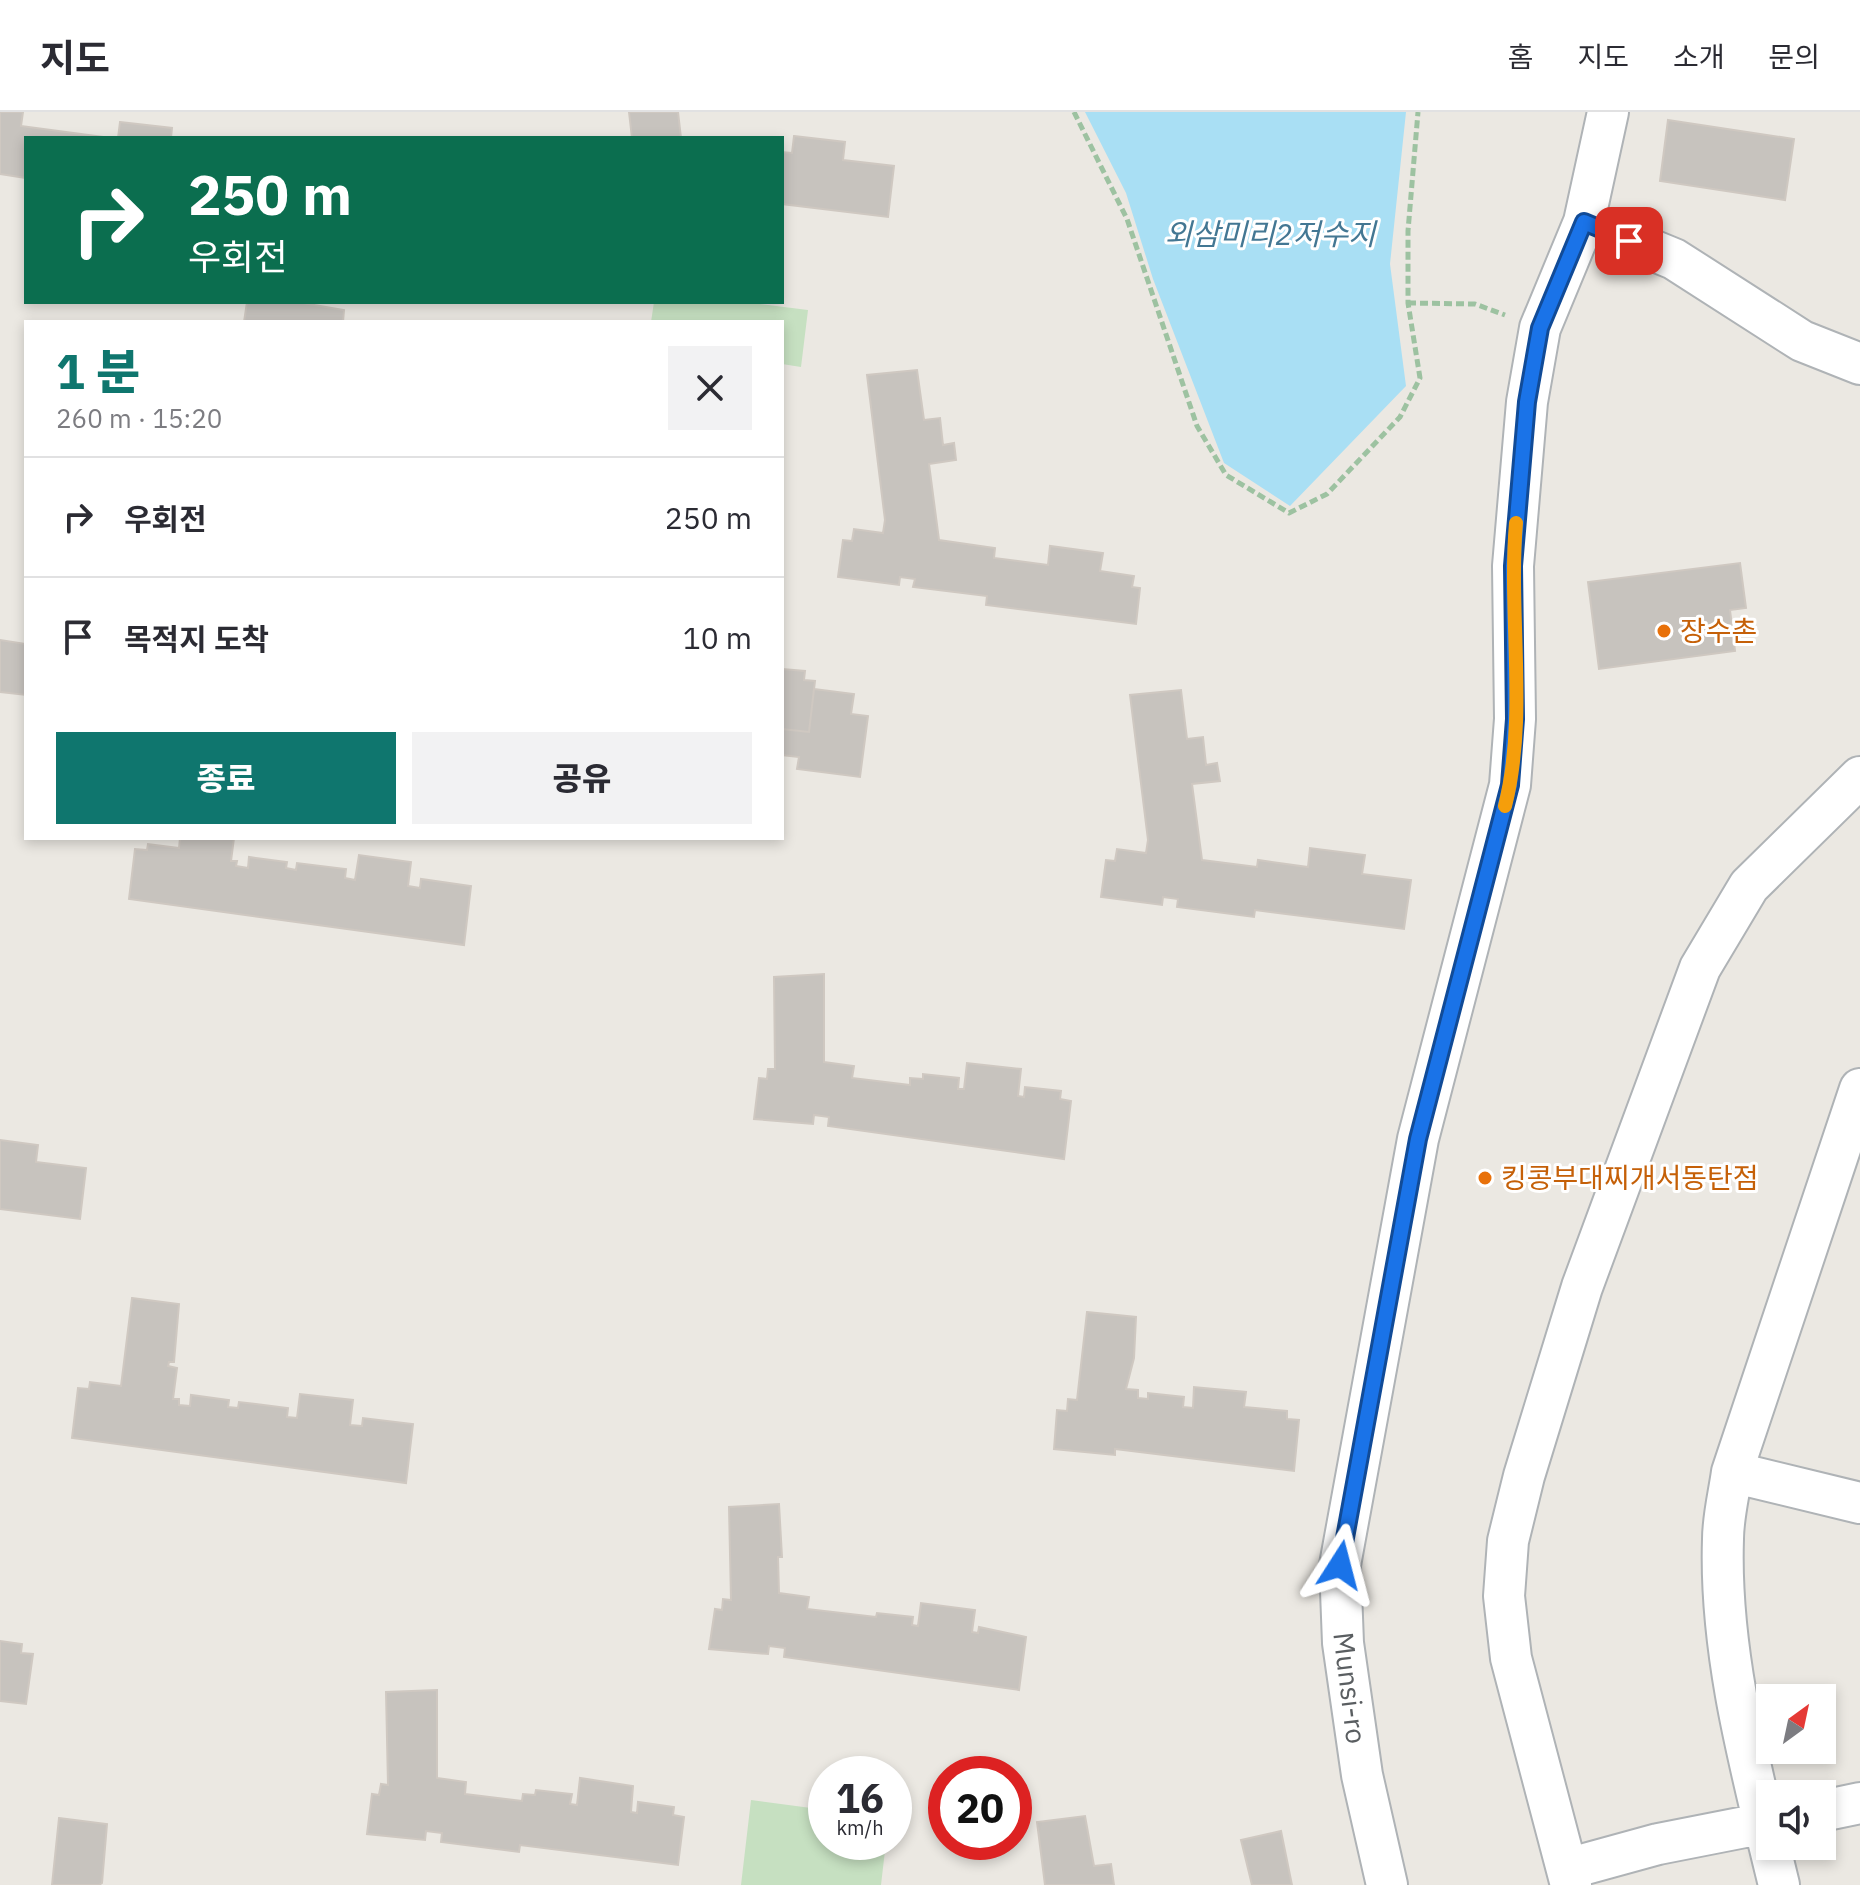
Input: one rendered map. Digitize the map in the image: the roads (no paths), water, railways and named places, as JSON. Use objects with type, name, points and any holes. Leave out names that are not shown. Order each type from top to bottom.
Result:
[{"type":"street","name":"Munsi-ro","points":[[1387,1885],[1360,1762],[1343,1643],[1340,1565],[1418,1139],[1510,785],[1515,719],[1513,566],[1527,402],[1540,328],[1584,222],[1608,112]]},
{"type":"street","points":[[1584,222],[1674,259],[1802,341],[1860,364]]},
{"type":"street","points":[[1756,1825],[1658,1844],[1569,1877],[1509,1642],[1504,1596],[1508,1541],[1524,1476],[1582,1287],[1700,968],[1721,928],[1749,886],[1860,777]]},
{"type":"street","points":[[1757,1780],[1736,1687],[1722,1584],[1723,1535],[1732,1472],[1845,1174],[1860,1089]]},
{"type":"street","points":[[1732,1472],[1860,1503]]},
{"type":"street","points":[[1836,1808],[1860,1803]]},
{"type":"street","points":[[1774,1860],[1779,1885]]},
{"type":"water","name":"외삼미리2저수지","points":[[1085,112],[1406,112],[1390,264],[1406,386],[1290,506],[1224,463],[1153,279],[1126,193]]},
{"type":"place","name":"장수촌","points":[[1664,631]]},
{"type":"place","name":"킹콩부대찌개서동탄점","points":[[1485,1178]]}]
